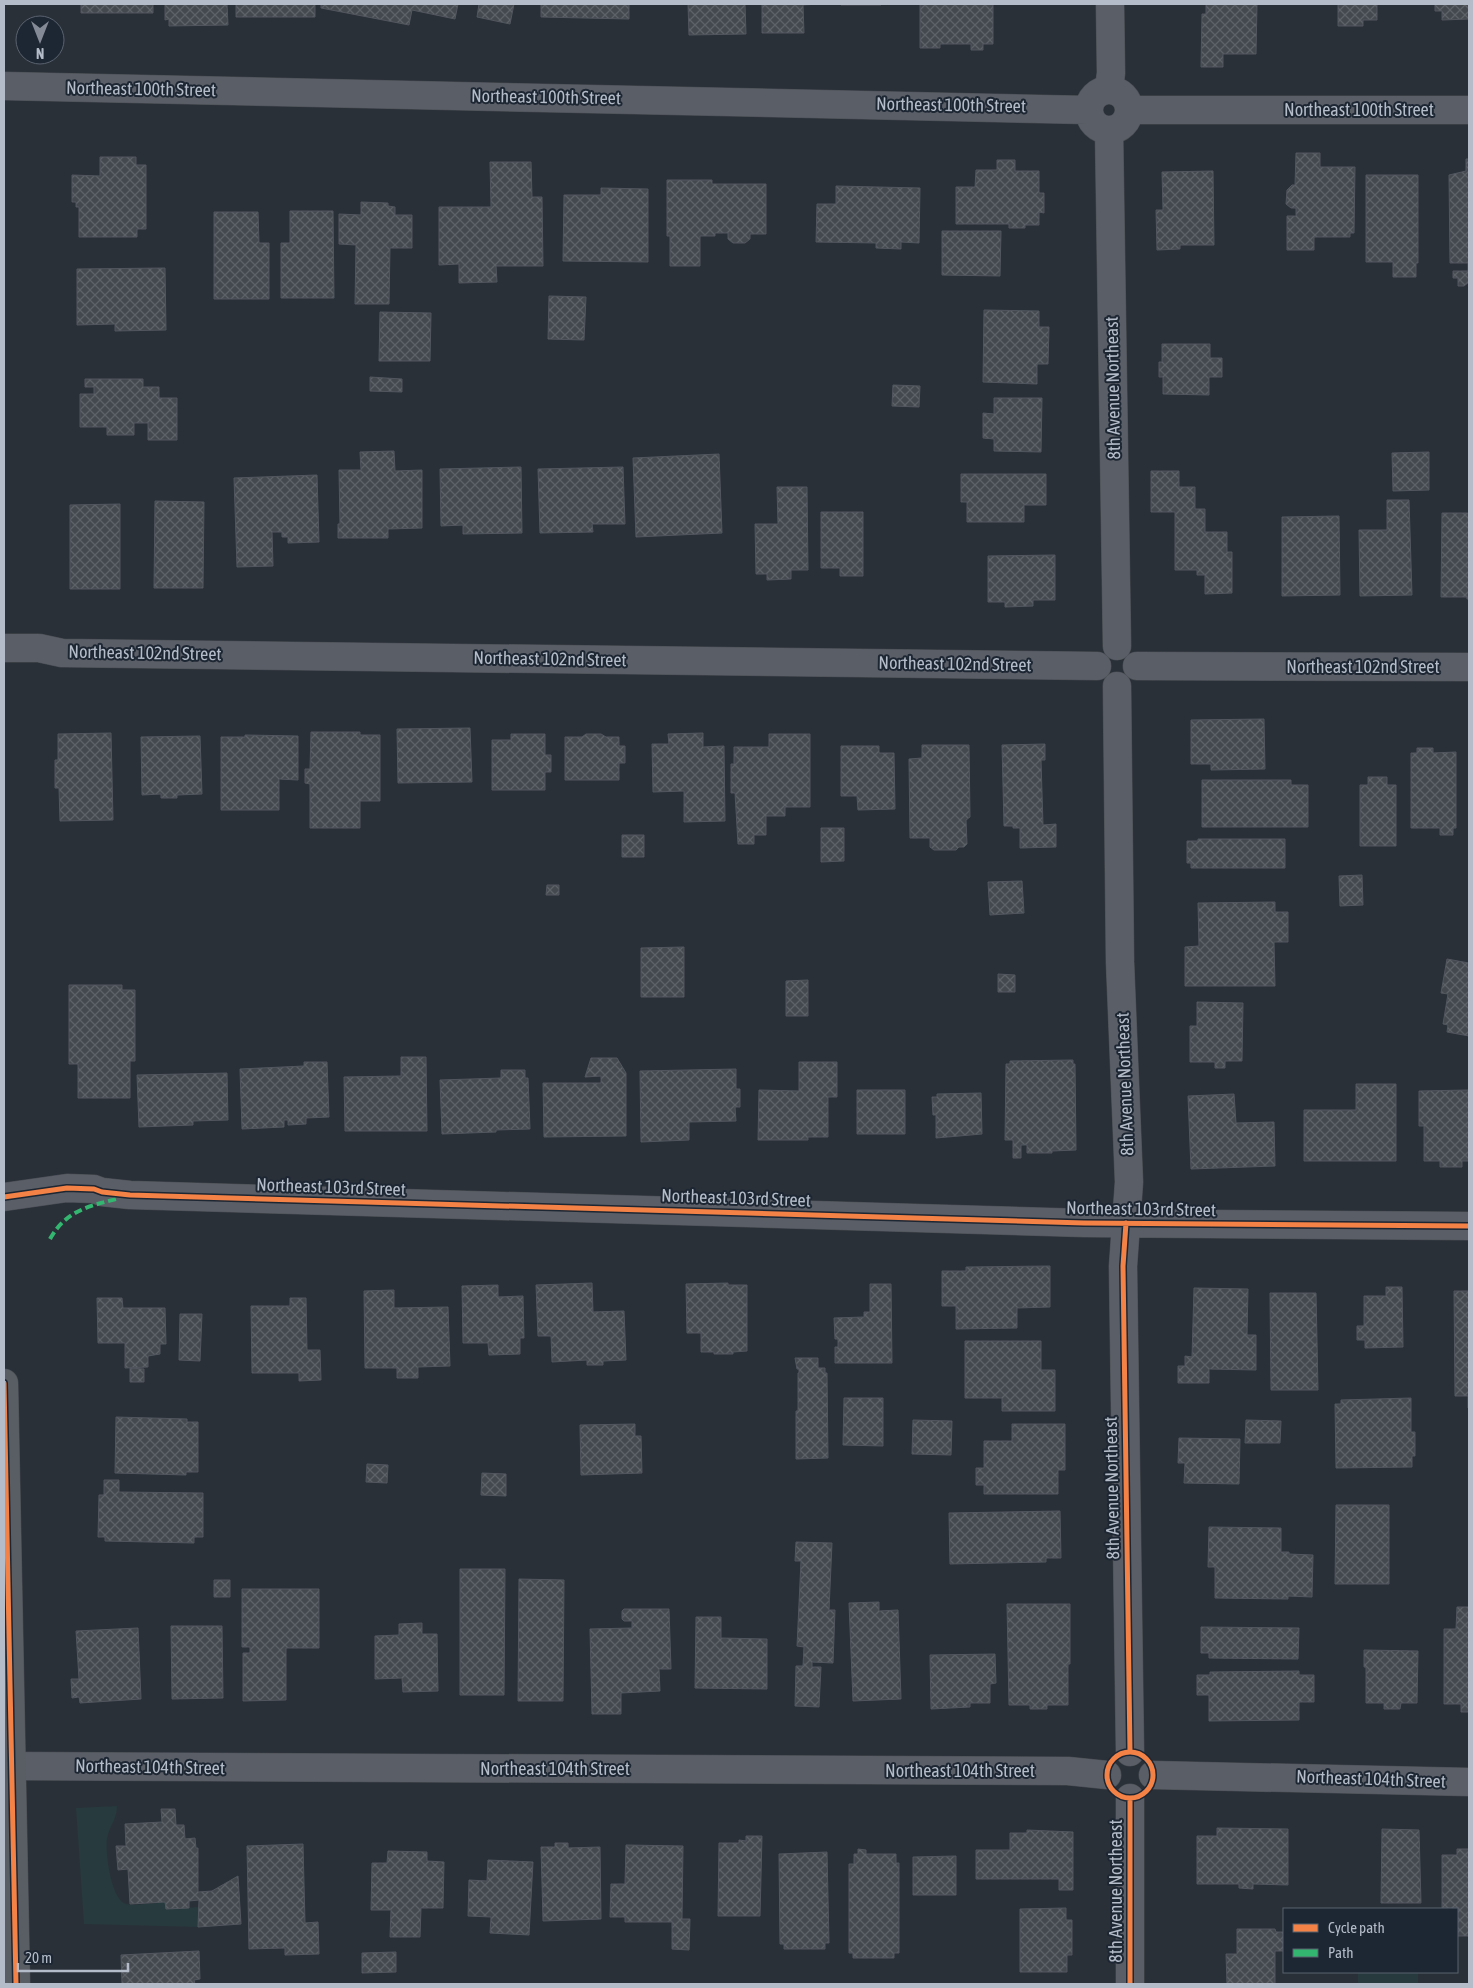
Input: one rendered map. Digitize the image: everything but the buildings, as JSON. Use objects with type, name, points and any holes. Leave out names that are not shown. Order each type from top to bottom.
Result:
[{"type":"main road","points":[[4,1383],[7,1766],[16,1984]]},
{"type":"street","points":[[1109,89],[1111,73],[1110,4]]},
{"type":"street","name":"Northeast 100th Street","points":[[4,86],[1088,110]]},
{"type":"street","points":[[1109,89],[1123,95],[1129,110],[1123,124],[1109,130],[1094,124],[1088,110],[1094,95],[1109,89]]},
{"type":"street","name":"Northeast 100th Street","points":[[1129,110],[1469,110]]},
{"type":"street","name":"8th Avenue Northeast","points":[[1109,130],[1117,646]]},
{"type":"street","points":[[1117,646],[1125,647],[1132,651],[1137,666],[1136,674],[1132,680],[1117,686],[1103,680],[1098,674],[1097,666],[1098,658],[1103,651],[1109,647],[1117,646]]},
{"type":"street","name":"Northeast 102nd Street","points":[[4,648],[39,648],[62,653],[1097,666]]},
{"type":"street","name":"Northeast 102nd Street","points":[[1137,666],[1469,667]]},
{"type":"street","name":"8th Avenue Northeast","points":[[1117,686],[1120,962],[1129,1182],[1123,1266],[1130,1752]]},
{"type":"street","name":"Northeast 103rd Street","points":[[4,1197],[54,1189],[82,1188],[130,1195],[1126,1223],[1469,1226]]},
{"type":"street","points":[[1124,1752],[1130,1752],[1136,1752],[1146,1758],[1150,1763],[1153,1775],[1150,1787],[1146,1791],[1130,1798],[1114,1791],[1107,1781],[1107,1769],[1114,1758],[1124,1752]]},
{"type":"street","name":"Northeast 104th Street","points":[[7,1766],[1058,1771],[1107,1775]]},
{"type":"street","name":"Northeast 104th Street","points":[[1153,1775],[1469,1782]]},
{"type":"street","name":"8th Avenue Northeast","points":[[1130,1798],[1130,1984]]},
{"type":"green space","points":[[117,1806],[116,1815],[107,1839],[108,1864],[116,1894],[121,1901],[131,1905],[165,1902],[166,1909],[199,1907],[198,1927],[84,1924],[76,1808]]},
{"type":"green space","points":[[1358,1973],[1418,1973],[1418,1984],[1358,1984]]},
{"type":"marked path","points":[[50,1239],[56,1229],[71,1215],[89,1207],[120,1198]]},
{"type":"cycle path","points":[[4,1197],[67,1188],[94,1189],[102,1192],[130,1195],[1084,1223],[1469,1226]]},
{"type":"cycle path","points":[[1126,1223],[1123,1266],[1130,1752]]},
{"type":"cycle path","points":[[4,1383],[16,1984]]},
{"type":"cycle path","points":[[1126,1752],[1134,1752],[1143,1756],[1149,1762],[1153,1775],[1149,1788],[1143,1794],[1134,1798],[1126,1798],[1117,1794],[1111,1788],[1107,1779],[1107,1771],[1111,1762],[1117,1756],[1126,1752]]},
{"type":"cycle path","points":[[1130,1798],[1130,1984]]}]
